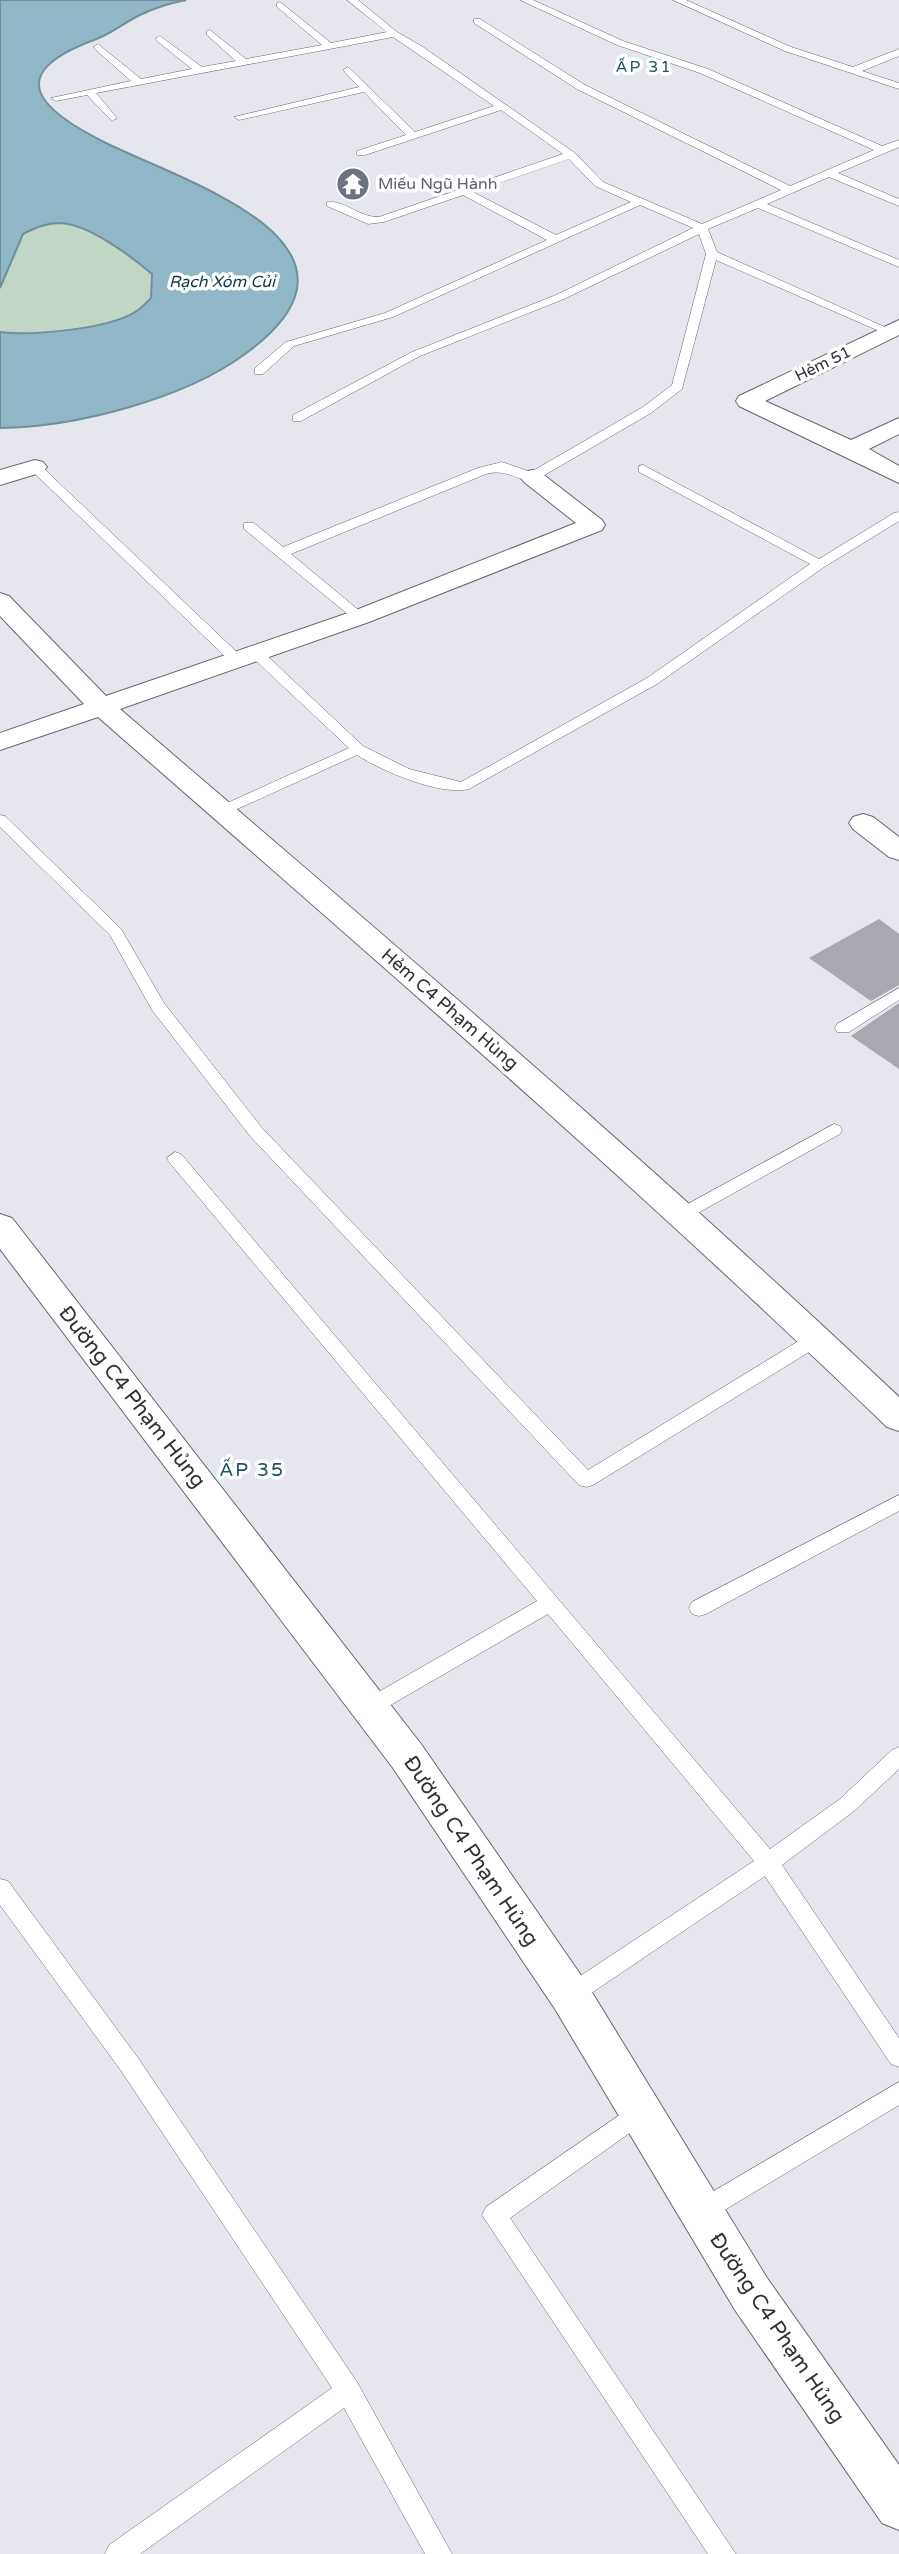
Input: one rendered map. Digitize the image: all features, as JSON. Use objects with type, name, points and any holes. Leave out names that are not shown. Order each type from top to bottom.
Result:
[{"type":"street","name":"Hẻm 51","points":[[851,449],[747,401],[894,330]]},
{"type":"street","points":[[851,449],[899,425]]},
{"type":"street","points":[[851,449],[899,476]]},
{"type":"street","points":[[0,478],[35,467]]},
{"type":"street","points":[[0,742],[360,617],[593,525],[532,477]]},
{"type":"street","name":"Hẻm C4 Phạm Hùng","points":[[0,601],[103,708],[530,1079],[899,1418]]},
{"type":"street","points":[[863,823],[899,851]]},
{"type":"street","name":"Đường C4 Phạm Hủng","points":[[0,1226],[407,1756],[570,1995],[751,2294],[899,2507]]},
{"type":"lane","points":[[281,553],[482,471],[502,466],[532,477],[647,410],[678,386],[712,254],[702,228],[599,184],[571,155],[420,49],[394,34],[352,0]]},
{"type":"lane","points":[[525,0],[620,43],[704,71],[882,150]]},
{"type":"lane","points":[[678,0],[788,49],[899,86]]},
{"type":"lane","points":[[280,5],[328,46]]},
{"type":"lane","points":[[477,21],[581,87],[790,190]]},
{"type":"lane","points":[[210,33],[244,63]]},
{"type":"lane","points":[[56,98],[394,34]]},
{"type":"lane","points":[[160,39],[200,71]]},
{"type":"lane","points":[[97,47],[138,82]]},
{"type":"lane","points":[[855,70],[899,52]]},
{"type":"lane","points":[[348,70],[413,136]]},
{"type":"lane","points":[[239,117],[366,89]]},
{"type":"lane","points":[[89,91],[112,118]]},
{"type":"lane","points":[[361,153],[500,107]]},
{"type":"lane","points":[[297,418],[416,354],[560,297],[702,228],[899,143]]},
{"type":"lane","points":[[331,204],[368,221],[375,221],[571,155]]},
{"type":"lane","points":[[552,162],[587,173]]},
{"type":"lane","points":[[828,173],[899,202]]},
{"type":"lane","points":[[463,191],[554,239]]},
{"type":"lane","points":[[258,371],[290,344],[389,315],[640,201]]},
{"type":"lane","points":[[759,204],[899,264]]},
{"type":"lane","points":[[712,254],[894,330]]},
{"type":"lane","points":[[35,467],[247,657],[358,749],[388,767],[454,787],[464,786],[652,681],[819,565],[899,516]]},
{"type":"lane","points":[[643,469],[819,565]]},
{"type":"lane","points":[[248,526],[360,617]]},
{"type":"lane","points":[[222,811],[358,749]]},
{"type":"lane","points":[[0,819],[116,932],[158,1006],[256,1132],[586,1479],[816,1339]]},
{"type":"lane","points":[[843,1028],[899,993]]},
{"type":"lane","points":[[681,1215],[834,1130]]},
{"type":"lane","points":[[175,1158],[768,1862],[899,2057]]},
{"type":"lane","points":[[699,1608],[899,1502]]},
{"type":"lane","points":[[368,1708],[549,1604]]},
{"type":"lane","points":[[570,1995],[768,1862],[847,1805],[899,1756]]},
{"type":"lane","points":[[0,1888],[130,2065],[348,2391],[439,2554]]},
{"type":"lane","points":[[700,2212],[899,2093]]},
{"type":"lane","points":[[640,2112],[494,2215],[723,2554]]},
{"type":"lane","points":[[118,2554],[348,2391]]},
{"type":"green space","points":[[62,223],[110,244],[152,274],[151,298],[135,312],[107,323],[49,332],[0,332],[0,288],[23,234],[41,225]]},
{"type":"water","name":"Rạch Xóm Củi","points":[[0,0],[186,0],[145,12],[106,35],[65,53],[47,66],[39,80],[41,93],[49,106],[84,131],[226,199],[262,223],[288,250],[298,281],[285,316],[245,354],[192,384],[128,408],[62,422],[0,428],[0,332],[69,330],[123,318],[151,298],[152,274],[96,235],[71,225],[55,223],[23,234],[0,288]]},
{"type":"building","points":[[879,919],[899,934],[899,985],[871,1001],[809,958]]},
{"type":"building","points":[[899,1003],[899,1069],[851,1036]]},
{"type":"place","name":"Miếu Ngũ Hành","points":[[353,184]]},
{"type":"district","name":"ẤP 31","points":[[644,67]]},
{"type":"district","name":"ẤP 35","points":[[252,1470]]}]
